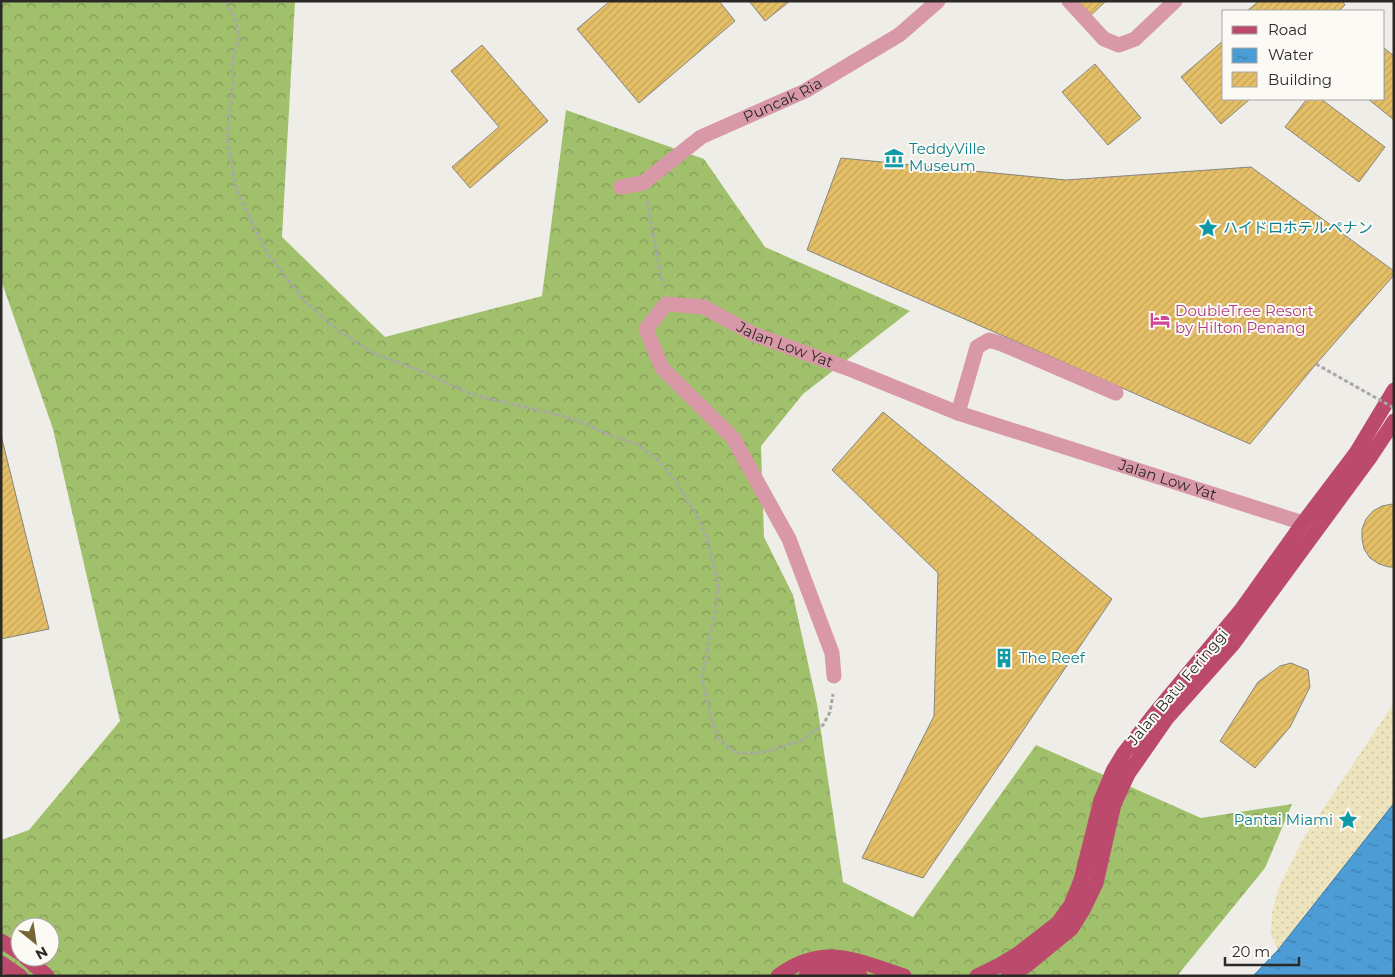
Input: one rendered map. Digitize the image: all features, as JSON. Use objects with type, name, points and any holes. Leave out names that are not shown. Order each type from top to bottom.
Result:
[{"type":"main road","name":"Jalan Batu Feringgi","points":[[1008,976],[1028,965],[1052,946],[1071,929],[1084,910],[1096,883],[1114,804],[1128,774],[1167,718],[1233,644],[1309,528],[1394,390]]},
{"type":"main road","name":"Jalan Batu Feringgi","points":[[976,976],[1018,954],[1058,923],[1071,905],[1082,880],[1101,800],[1113,771],[1124,753],[1309,528],[1371,456],[1394,421]]},
{"type":"main road","points":[[778,976],[792,966],[811,959],[829,957],[845,957],[904,976]]},
{"type":"main road","points":[[1,963],[20,976]]},
{"type":"main road","points":[[37,967],[47,976]]},
{"type":"main road","points":[[806,976],[815,972],[828,971],[860,976]]},
{"type":"street","name":"Puncak Ria","points":[[622,187],[643,183],[701,138],[806,91],[899,35],[938,1]]},
{"type":"street","points":[[1069,1],[1104,39],[1119,45],[1135,39],[1175,1]]},
{"type":"street","points":[[666,304],[646,329],[662,368],[733,438],[738,446],[789,539],[832,653],[834,676]]},
{"type":"street","name":"Jalan Low Yat","points":[[666,304],[704,306],[753,334],[852,370],[958,413],[1309,528]]},
{"type":"street","points":[[958,413],[976,347],[989,340],[1116,393]]},
{"type":"path","points":[[225,1],[236,21],[239,39],[232,60],[233,82],[227,137],[236,188],[267,253],[302,298],[328,323],[373,353],[423,372],[473,395],[582,422],[604,433],[637,444],[659,461],[675,480],[698,518],[707,539],[713,562],[718,584],[716,606],[702,678],[711,718],[718,738],[735,753],[761,753],[802,740],[816,730],[830,712],[834,676]]},
{"type":"path","points":[[643,183],[666,304]]},
{"type":"path","points":[[1316,364],[1394,408]]},
{"type":"green space","points":[[1,1],[295,1],[282,237],[385,337],[542,296],[566,110],[704,159],[765,247],[910,311],[803,394],[761,446],[764,537],[793,595],[817,704],[843,882],[913,917],[1036,745],[1201,818],[1292,804],[1265,868],[1177,976],[1,976],[1,840],[29,830],[120,721],[53,429],[1,280]]},
{"type":"sand","name":"Pantai Miami","points":[[1394,703],[1394,803],[1278,950],[1271,934],[1272,912],[1279,887],[1304,837]]},
{"type":"water","points":[[1394,803],[1394,976],[1253,976],[1278,950]]},
{"type":"building","points":[[610,1],[719,1],[735,21],[639,103],[577,29]]},
{"type":"building","points":[[749,1],[790,1],[765,21]]},
{"type":"building","points":[[1071,1],[1106,1],[1087,19]]},
{"type":"building","points":[[1259,1],[1342,1],[1345,5],[1340,10],[1248,10]]},
{"type":"building","points":[[1222,42],[1222,100],[1249,100],[1221,124],[1181,77]]},
{"type":"building","points":[[482,45],[548,121],[470,188],[452,167],[499,127],[451,71]]},
{"type":"building","points":[[1385,49],[1394,56],[1394,120],[1369,100],[1385,100]]},
{"type":"building","points":[[1095,64],[1141,118],[1108,145],[1062,92]]},
{"type":"building","points":[[1306,100],[1322,100],[1385,147],[1359,182],[1285,127]]},
{"type":"building","name":"DoubleTree Resort by Hilton Penang","points":[[841,158],[1066,180],[1251,167],[1394,271],[1394,275],[1316,364],[1250,444],[807,250]]},
{"type":"building","name":"The Reef","points":[[883,412],[1112,599],[923,878],[862,858],[934,716],[938,573],[832,470]]},
{"type":"building","points":[[1,435],[49,629],[1,639]]},
{"type":"building","points":[[1394,504],[1394,567],[1389,567],[1379,564],[1370,558],[1364,549],[1362,529],[1366,519],[1373,511],[1382,506]]},
{"type":"building","points":[[1291,663],[1308,670],[1310,687],[1290,727],[1255,768],[1220,741],[1258,682],[1280,666]]},
{"type":"place","name":"TeddyVille Museum","points":[[894,158]]},
{"type":"place","name":"ハイドロホテルペナン","points":[[1208,228]]},
{"type":"place","name":"DoubleTree Resort by Hilton Penang","points":[[1160,320]]},
{"type":"place","name":"The Reef","points":[[1004,658]]},
{"type":"place","name":"Pantai Miami","points":[[1348,820]]}]
